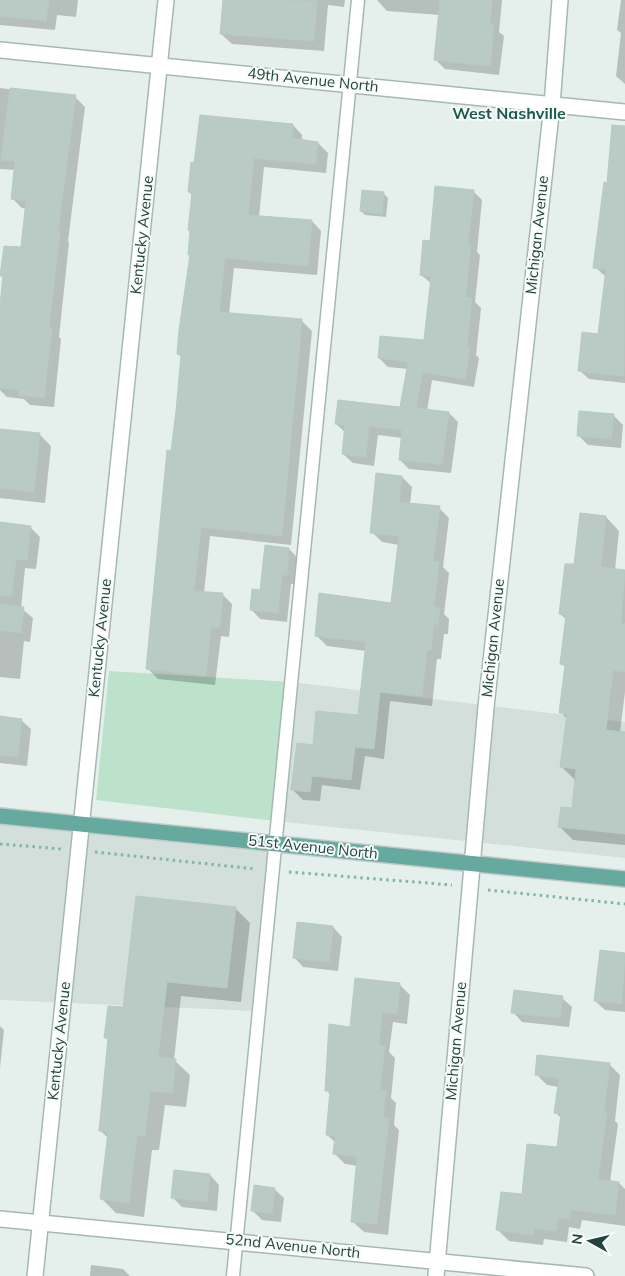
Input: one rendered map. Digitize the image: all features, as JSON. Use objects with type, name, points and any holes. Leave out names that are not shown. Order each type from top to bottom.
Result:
[{"type":"main road","name":"51st Avenue North","points":[[0,816],[625,879]]},
{"type":"street","name":"Kentucky Avenue","points":[[35,1276],[166,0]]},
{"type":"street","name":"Michigan Avenue","points":[[436,1276],[471,862],[552,105],[560,0]]},
{"type":"street","name":"49th Avenue North","points":[[0,50],[349,83],[625,112]]},
{"type":"street","name":"52nd Avenue North","points":[[0,1219],[236,1240],[586,1276]]},
{"type":"lane","points":[[233,1276],[271,870],[315,451],[358,0]]},
{"type":"path","points":[[0,844],[79,850],[625,904]]},
{"type":"shaded area","points":[[291,682],[625,722],[625,858],[276,821]]},
{"type":"shaded area","points":[[0,817],[274,843],[258,1011],[0,1000]]},
{"type":"green space","points":[[109,671],[291,682],[276,821],[96,800]]},
{"type":"building","points":[[0,0],[49,0],[46,21],[0,16]]},
{"type":"building","points":[[223,0],[317,1],[314,41],[220,34]]},
{"type":"building","points":[[440,0],[492,0],[490,24],[494,25],[490,66],[434,60]]},
{"type":"building","points":[[10,88],[76,95],[58,231],[60,232],[49,328],[52,328],[44,398],[18,395],[19,390],[0,388],[0,305],[3,276],[0,276],[4,246],[21,247],[26,201],[11,199],[15,161],[1,160]]},
{"type":"building","points":[[200,115],[293,124],[292,138],[318,142],[316,164],[254,158],[248,215],[312,220],[308,266],[225,258],[219,312],[302,319],[282,536],[201,527],[194,591],[223,593],[220,627],[211,627],[206,676],[146,669],[167,450],[171,451],[176,411],[181,355],[177,354],[179,330],[190,255],[188,255],[190,231],[188,230],[192,193],[188,192],[191,162],[194,163]]},
{"type":"building","points":[[612,125],[625,126],[624,376],[578,371],[582,332],[598,334],[606,269],[593,268],[604,182],[607,183]]},
{"type":"building","points":[[435,186],[474,190],[468,244],[471,245],[466,297],[472,298],[467,347],[470,348],[465,379],[423,372],[416,408],[449,412],[442,464],[399,460],[402,430],[369,426],[366,457],[342,454],[345,425],[335,424],[338,400],[400,407],[408,362],[378,358],[380,336],[424,340],[431,277],[420,275],[423,240],[430,241]]},
{"type":"building","points":[[362,190],[384,192],[382,214],[360,211]]},
{"type":"building","points":[[579,411],[614,414],[611,439],[577,436]]},
{"type":"building","points":[[0,429],[40,433],[34,492],[0,488]]},
{"type":"building","points":[[376,473],[402,476],[399,502],[440,506],[433,561],[439,562],[434,607],[440,608],[438,625],[434,624],[431,650],[427,650],[422,696],[380,692],[374,749],[355,747],[351,780],[312,776],[310,792],[291,790],[297,743],[313,745],[316,711],[358,715],[366,642],[315,636],[319,593],[391,603],[399,536],[370,533]]},
{"type":"building","points":[[580,513],[606,516],[601,567],[625,570],[621,623],[625,624],[625,672],[613,670],[606,730],[625,732],[625,834],[558,827],[561,807],[572,808],[576,769],[560,767],[567,714],[559,713],[565,665],[560,664],[566,615],[559,614],[565,564],[574,564]]},
{"type":"building","points":[[0,522],[31,526],[27,560],[16,559],[12,596],[0,595]]},
{"type":"building","points":[[265,545],[289,548],[287,575],[282,575],[278,613],[250,610],[252,589],[260,590]]},
{"type":"building","points":[[0,604],[24,607],[21,633],[0,630]]},
{"type":"building","points":[[0,716],[22,719],[18,757],[0,755]]},
{"type":"building","points":[[136,896],[236,907],[227,988],[167,982],[158,1057],[176,1059],[172,1093],[150,1091],[145,1136],[137,1135],[129,1203],[100,1199],[108,1132],[99,1131],[108,1038],[104,1038],[108,1006],[123,1007]]},
{"type":"building","points":[[297,922],[333,926],[329,962],[293,958]]},
{"type":"building","points":[[600,950],[625,953],[622,1004],[594,1001]]},
{"type":"building","points":[[355,978],[400,983],[397,1014],[382,1012],[379,1045],[385,1046],[380,1091],[386,1091],[383,1117],[389,1118],[377,1224],[351,1222],[357,1157],[333,1154],[335,1136],[326,1135],[330,1091],[325,1091],[329,1024],[350,1027]]},
{"type":"building","points":[[514,990],[563,996],[560,1018],[511,1013]]},
{"type":"building","points":[[537,1055],[610,1063],[604,1112],[607,1112],[598,1179],[619,1182],[615,1215],[571,1210],[570,1219],[558,1217],[556,1231],[534,1229],[533,1235],[496,1230],[501,1192],[522,1194],[527,1144],[557,1147],[561,1114],[554,1113],[559,1078],[535,1075]]},
{"type":"building","points":[[174,1170],[210,1174],[207,1202],[171,1198]]},
{"type":"building","points":[[254,1185],[275,1188],[272,1213],[251,1211]]},
{"type":"district","name":"West Nashville","points":[[509,113]]}]
